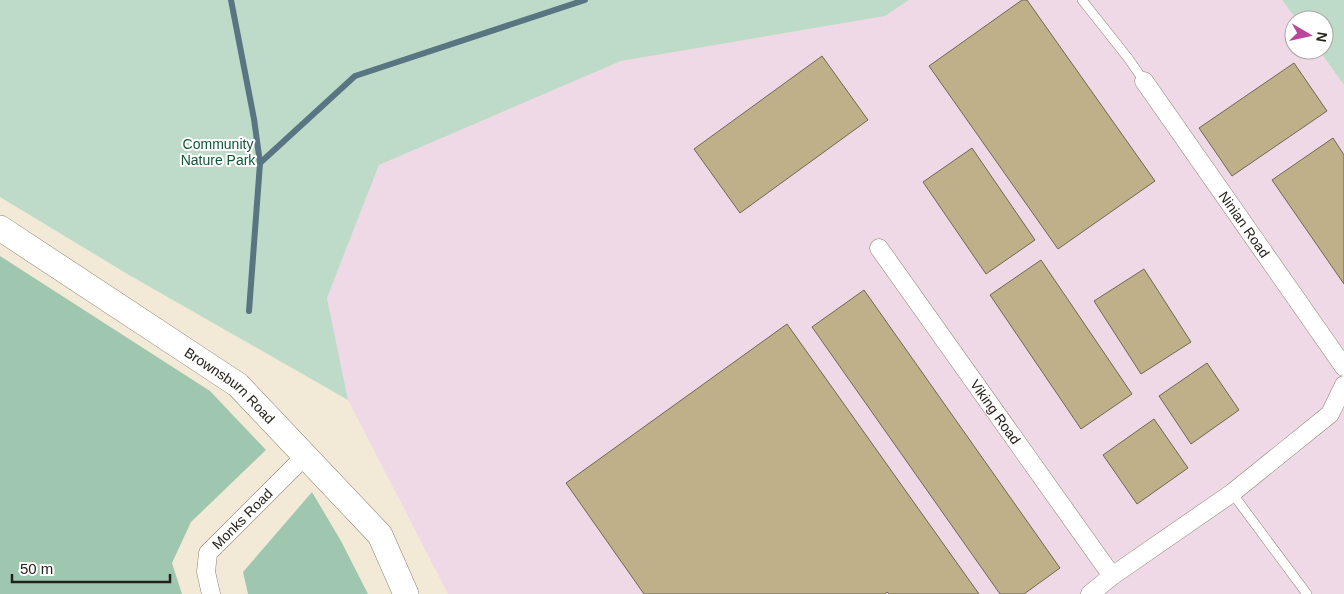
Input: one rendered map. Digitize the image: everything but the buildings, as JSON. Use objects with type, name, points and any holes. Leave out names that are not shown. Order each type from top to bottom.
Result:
[{"type":"main road","name":"Brownsburn Road","points":[[0,228],[238,386],[380,535],[406,594]]},
{"type":"street","name":"Ninian Road","points":[[1144,81],[1344,367]]},
{"type":"street","name":"Viking Road","points":[[878,248],[1112,576]]},
{"type":"street","points":[[1090,594],[1112,576],[1232,493],[1330,414],[1344,385]]},
{"type":"street","name":"Monks Road","points":[[211,594],[206,572],[208,553],[305,456]]},
{"type":"lane","points":[[1082,0],[1144,81]]},
{"type":"lane","points":[[1232,493],[1307,594]]},
{"type":"shaded area","points":[[909,0],[1282,0],[1290,10],[1284,10],[1284,60],[1326,60],[1344,85],[1344,594],[448,594],[348,400],[327,298],[379,165],[621,61],[885,16]]},
{"type":"green space","name":"Community Nature Park","points":[[0,0],[909,0],[885,16],[621,61],[379,165],[327,298],[348,400],[129,275],[0,197]]},
{"type":"green space","points":[[1282,0],[1344,0],[1344,85],[1326,60],[1334,60],[1334,10],[1290,10]]},
{"type":"green space","points":[[0,256],[210,391],[266,450],[191,522],[172,563],[182,594],[0,594]]},
{"type":"green space","points":[[312,492],[341,541],[368,594],[248,594],[243,572]]},
{"type":"waterway","points":[[231,0],[254,119],[260,163]]},
{"type":"waterway","points":[[249,311],[260,163],[355,76],[585,0]]}]
